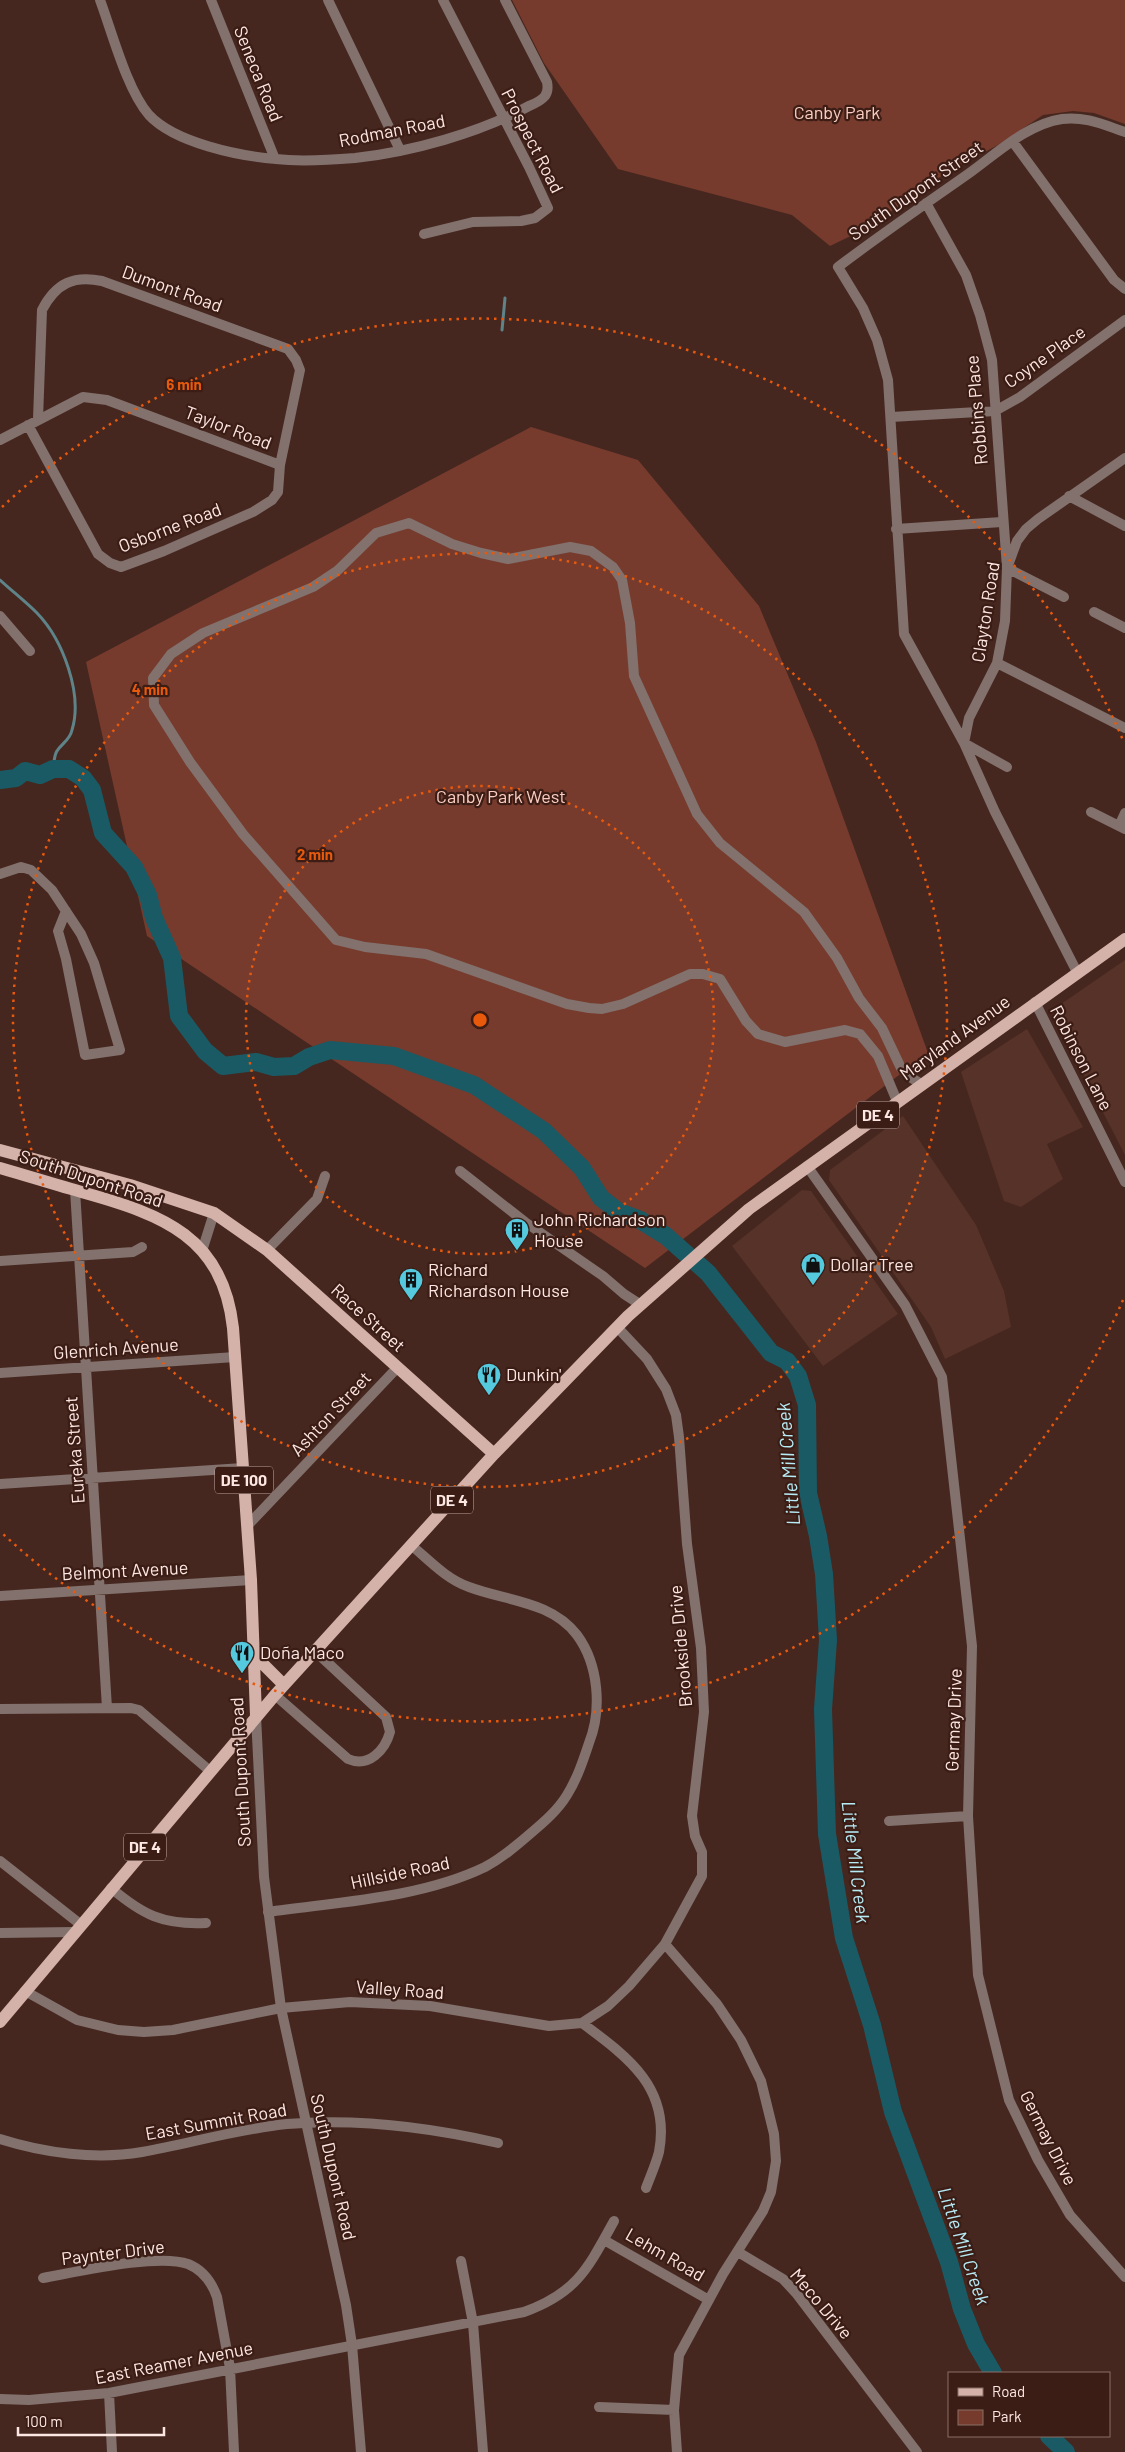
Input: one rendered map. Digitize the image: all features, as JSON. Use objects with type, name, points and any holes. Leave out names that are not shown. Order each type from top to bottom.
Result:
[{"type":"main road","name":"Maryland Avenue","points":[[806,1166],[1125,939]]},
{"type":"main road","name":"South Dupont Road","points":[[0,1150],[130,1185],[214,1213]]},
{"type":"main road","name":"DE 4","points":[[0,2022],[256,1716],[494,1454],[617,1327],[677,1271],[748,1209],[806,1166]]},
{"type":"main road","name":"South Dupont Road","points":[[1,1168],[142,1210],[166,1221],[202,1251],[222,1281],[229,1300],[234,1328],[234,1357],[248,1525],[256,1716]]},
{"type":"main road","points":[[1,1168],[24,1168],[54,1176],[69,1170]]},
{"type":"main road","name":"Race Street","points":[[214,1213],[268,1250],[494,1454]]},
{"type":"main road","points":[[253,1647],[262,1663],[284,1685]]},
{"type":"street","name":"Rodman Road","points":[[100,0],[136,96],[149,115],[172,132],[198,144],[275,159],[356,158],[400,150],[503,120],[544,98],[547,82],[505,0]]},
{"type":"street","name":"Seneca Road","points":[[211,0],[275,159]]},
{"type":"street","points":[[328,0],[400,150]]},
{"type":"street","name":"Prospect Road","points":[[424,234],[473,222],[521,221],[535,218],[548,208],[529,167],[503,120],[443,0]]},
{"type":"street","name":"South Dupont Street","points":[[891,417],[888,380],[877,340],[863,308],[838,267],[1013,142],[1042,124],[1063,119],[1085,119],[1125,132]]},
{"type":"street","points":[[1013,142],[1114,280],[1125,290]]},
{"type":"street","name":"Robbins Place","points":[[926,203],[966,275],[980,315],[992,360],[1002,522],[1007,568]]},
{"type":"street","name":"Dumont Road","points":[[38,419],[42,310],[59,288],[70,281],[84,277],[102,281],[288,349],[300,370],[280,465]]},
{"type":"street","name":"Coyne Place","points":[[891,417],[995,411],[1020,397],[1125,320]]},
{"type":"street","name":"Taylor Road","points":[[0,440],[83,397],[107,400],[280,465]]},
{"type":"street","points":[[891,417],[896,529],[904,634],[964,743],[996,812],[1077,972]]},
{"type":"street","name":"Osborne Road","points":[[28,425],[98,554],[110,563],[121,567],[164,551],[253,512],[272,500],[278,492],[280,465]]},
{"type":"street","name":"Clayton Road","points":[[964,743],[969,718],[997,663],[1005,621],[1007,568],[1017,541],[1026,529],[1069,496],[1124,461]]},
{"type":"street","points":[[1069,496],[1125,526]]},
{"type":"street","points":[[896,529],[1002,522]]},
{"type":"street","points":[[897,1101],[878,1056],[860,1034],[845,1030],[785,1042],[758,1034],[746,1021],[720,979],[714,976],[690,974],[624,1004],[602,1009],[567,1004],[426,954],[365,947],[336,940],[243,834],[190,762],[154,705],[153,678],[171,654],[203,633],[313,587],[337,571],[376,533],[409,523],[452,544],[508,559],[570,547],[591,551],[613,566],[622,580],[630,623],[634,676],[697,814],[720,843],[804,912],[838,958],[858,998],[882,1028],[901,1068],[906,1075],[921,1084]]},
{"type":"street","points":[[1007,568],[1064,597]]},
{"type":"street","points":[[1094,612],[1125,628]]},
{"type":"street","points":[[0,616],[30,651]]},
{"type":"street","points":[[997,663],[1125,728]]},
{"type":"street","points":[[964,743],[1007,767]]},
{"type":"street","points":[[1090,812],[1122,827],[1125,813]]},
{"type":"street","points":[[0,874],[21,868],[31,870],[52,890],[66,911],[81,934],[94,963],[120,1050],[85,1055],[66,959],[58,931],[66,911]]},
{"type":"street","name":"Robinson Lane","points":[[1035,1002],[1125,1182]]},
{"type":"street","name":"Germay Drive","points":[[806,1166],[905,1305],[942,1377],[972,1646],[968,1816],[978,1975],[1009,2100],[1038,2160],[1070,2215],[1125,2278]]},
{"type":"street","points":[[460,1171],[525,1222],[604,1276],[624,1294],[641,1305]]},
{"type":"street","points":[[268,1250],[314,1203],[325,1176]]},
{"type":"street","name":"Eureka Street","points":[[75,1190],[107,1708]]},
{"type":"street","points":[[202,1251],[214,1213]]},
{"type":"street","points":[[0,1260],[133,1252],[142,1247]]},
{"type":"street","name":"Brookside Drive","points":[[582,2023],[608,2006],[629,1986],[664,1944],[702,1876],[702,1852],[695,1836],[692,1816],[704,1712],[701,1648],[687,1544],[676,1415],[666,1389],[647,1359],[617,1327]]},
{"type":"street","name":"Glenrich Avenue","points":[[0,1373],[234,1357]]},
{"type":"street","name":"Ashton Street","points":[[248,1525],[397,1368]]},
{"type":"street","points":[[0,1484],[243,1468]]},
{"type":"street","name":"Hillside Road","points":[[268,1912],[374,1897],[442,1884],[485,1867],[507,1854],[549,1818],[566,1797],[578,1774],[596,1724],[591,1659],[576,1635],[550,1611],[468,1587],[449,1577],[411,1545]]},
{"type":"street","name":"Belmont Avenue","points":[[0,1596],[251,1580]]},
{"type":"street","points":[[275,1695],[348,1759],[361,1762],[369,1760],[381,1750],[390,1732],[386,1717],[314,1651]]},
{"type":"street","points":[[0,1709],[131,1708],[140,1710],[210,1770]]},
{"type":"street","name":"South Dupont Road","points":[[256,1716],[264,1876],[281,2008],[346,2305],[352,2346],[361,2452]]},
{"type":"street","points":[[889,1821],[968,1816]]},
{"type":"street","points":[[0,1861],[77,1928]]},
{"type":"street","points":[[111,1888],[134,1908],[150,1916],[174,1922],[206,1923]]},
{"type":"street","points":[[0,1933],[77,1928]]},
{"type":"street","points":[[664,1944],[717,2004],[741,2040],[761,2081],[774,2134],[776,2161],[771,2192],[763,2211],[678,2355],[674,2410],[677,2452]]},
{"type":"street","name":"Valley Road","points":[[25,1991],[77,2020],[127,2031],[173,2030],[281,2008],[330,2003],[383,2002],[430,2006],[549,2026],[582,2023]]},
{"type":"street","points":[[582,2023],[642,2073],[654,2097],[661,2123],[658,2153],[646,2188]]},
{"type":"street","name":"East Summit Road","points":[[0,2138],[41,2150],[108,2155],[140,2152],[213,2137],[305,2124],[368,2124],[425,2128],[498,2143]]},
{"type":"street","points":[[352,2346],[524,2312],[552,2301],[586,2270],[614,2221]]},
{"type":"street","name":"Lehm Road","points":[[604,2240],[709,2300]]},
{"type":"street","name":"Meco Drive","points":[[738,2252],[783,2280],[796,2293],[918,2452]]},
{"type":"street","name":"Paynter Drive","points":[[43,2278],[149,2261],[168,2260],[188,2264],[206,2276],[213,2286],[230,2368],[234,2452]]},
{"type":"street","points":[[461,2261],[473,2323],[483,2452]]},
{"type":"street","name":"East Reamer Avenue","points":[[0,2399],[29,2400],[109,2394],[230,2368],[352,2346]]},
{"type":"street","points":[[109,2394],[112,2452]]},
{"type":"street","points":[[599,2407],[674,2410]]},
{"type":"shaded area","points":[[1125,960],[1125,1155],[1051,1011]]},
{"type":"shaded area","points":[[1027,1029],[1083,1127],[1047,1144],[1063,1179],[1021,1207],[1004,1201],[961,1072]]},
{"type":"shaded area","points":[[903,1116],[976,1225],[1004,1291],[1011,1327],[945,1359],[931,1327],[829,1180],[830,1170]]},
{"type":"shaded area","points":[[802,1190],[811,1191],[898,1314],[823,1366],[732,1246]]},
{"type":"green space","name":"Canby Park","points":[[512,0],[1125,0],[1125,124],[1094,113],[1073,111],[1043,115],[998,145],[947,172],[869,227],[830,246],[792,215],[618,169],[544,63]]},
{"type":"green space","name":"Canby Park West","points":[[531,427],[638,460],[759,606],[816,742],[928,1053],[645,1268],[147,936],[86,662]]},
{"type":"waterway","points":[[502,330],[505,298]]},
{"type":"waterway","points":[[0,580],[33,609],[46,624],[62,652],[73,684],[75,716],[72,730],[70,736],[56,753],[53,769]]},
{"type":"waterway","name":"Little Mill Creek","points":[[0,780],[16,778],[25,771],[40,775],[53,769],[69,769],[83,778],[92,790],[103,833],[134,867],[148,895],[154,918],[172,958],[179,1016],[205,1051],[223,1066],[256,1062],[274,1067],[294,1066],[309,1057],[330,1050],[394,1056],[474,1085],[544,1131],[582,1168],[601,1198],[619,1212],[640,1220],[666,1236],[708,1273],[771,1353],[787,1361],[798,1376],[807,1405],[808,1493],[824,1574],[828,1640],[823,1709],[827,1834],[844,1938],[872,2025],[893,2112],[949,2262],[962,2309],[976,2344],[992,2372]]},
{"type":"waterway","name":"Little Mill Creek","points":[[1050,2437],[1066,2452]]},
{"type":"place","name":"John Richardson House","points":[[517,1251]]},
{"type":"place","name":"Dollar Tree","points":[[813,1286]]},
{"type":"place","name":"Richard Richardson House","points":[[411,1301]]},
{"type":"place","name":"Dunkin'","points":[[489,1396]]},
{"type":"place","name":"Doña Maco","points":[[242,1674]]}]
